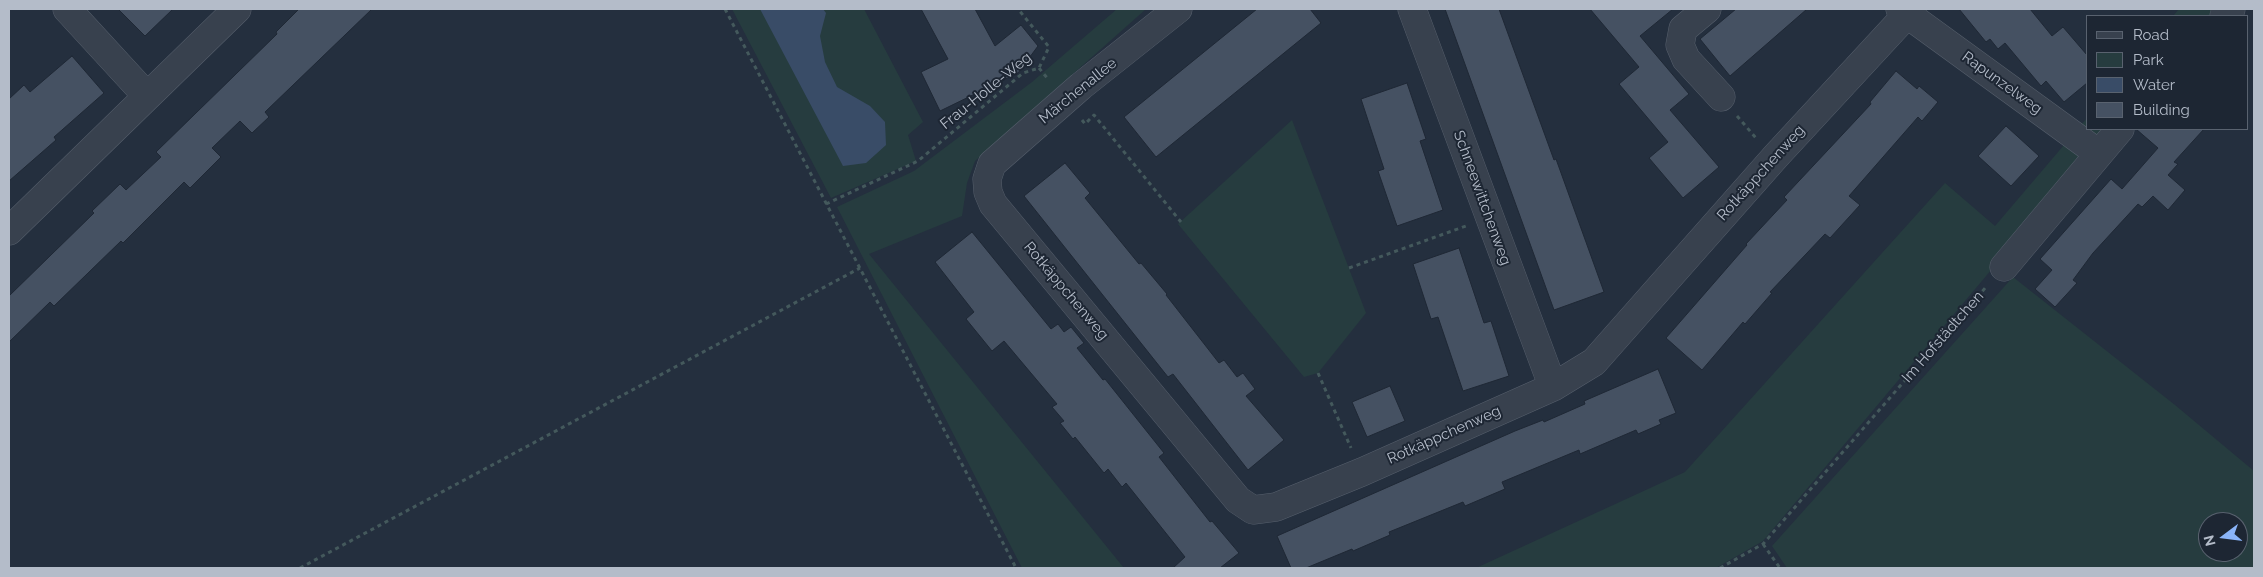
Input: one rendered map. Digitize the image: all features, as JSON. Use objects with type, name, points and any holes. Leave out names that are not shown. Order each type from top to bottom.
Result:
[{"type":"street","points":[[67,9],[146,95]]},
{"type":"street","points":[[9,231],[146,95],[237,9]]},
{"type":"street","name":"Märchenallee","points":[[987,179],[992,164],[1065,100],[1178,9]]},
{"type":"street","name":"Schneewittchenweg","points":[[1412,9],[1553,387]]},
{"type":"street","points":[[1707,9],[1683,29],[1680,45],[1686,58],[1721,97]]},
{"type":"street","name":"Rapunzelweg","points":[[1905,11],[2098,153]]},
{"type":"street","name":"Rotkäppchenweg","points":[[987,179],[988,192],[993,204],[1238,500],[1252,510],[1276,508],[1553,387],[1594,362],[1905,11]]},
{"type":"street","points":[[2004,267],[2119,130]]},
{"type":"path","points":[[725,9],[1016,568]]},
{"type":"path","name":"Frau-Holle-Weg","points":[[826,204],[918,161],[1023,73],[1039,68],[1050,47],[1018,9]]},
{"type":"path","points":[[1721,97],[1759,142],[1776,156]]},
{"type":"path","points":[[1065,100],[1085,124],[1094,115],[1181,222]]},
{"type":"path","points":[[1349,268],[1490,218]]},
{"type":"path","name":"Im Hofstädtchen","points":[[1720,568],[1763,544],[2004,267]]},
{"type":"path","points":[[300,568],[860,268]]},
{"type":"path","points":[[1318,372],[1362,472]]},
{"type":"path","points":[[1763,544],[1780,568]]},
{"type":"green space","points":[[732,9],[864,9],[923,122],[908,135],[916,161],[831,198]]},
{"type":"green space","points":[[1117,9],[1146,9],[975,161],[967,183],[962,216],[869,254],[1124,568],[1022,568],[837,207],[914,171],[1032,82]]},
{"type":"green space","points":[[2179,9],[2217,9],[2211,15],[2174,15]]},
{"type":"green space","points":[[2086,119],[2086,130],[2104,130],[1997,263],[1763,541],[1716,568],[1476,568],[1685,472],[1945,183],[1995,226]]},
{"type":"green space","points":[[1292,120],[1366,313],[1318,373],[1304,377],[1178,224]]},
{"type":"green space","points":[[2013,277],[2175,405],[2254,471],[2254,568],[1787,568],[1772,546]]},
{"type":"water","points":[[760,9],[823,9],[826,13],[820,36],[825,62],[837,87],[870,106],[885,122],[886,145],[866,163],[843,166]]},
{"type":"building","points":[[118,9],[173,9],[145,36]]},
{"type":"building","points":[[299,9],[372,9],[265,112],[269,117],[252,133],[240,121],[212,148],[221,157],[190,188],[184,182],[123,243],[121,241],[54,306],[50,302],[9,342],[9,296],[94,213],[92,211],[120,184],[126,190],[161,157],[156,152],[277,34],[276,32]]},
{"type":"building","points":[[921,9],[975,9],[995,46],[1021,25],[1038,46],[1018,73],[940,111],[921,72],[948,59]]},
{"type":"building","points":[[1257,9],[1310,9],[1321,23],[1156,157],[1124,117]]},
{"type":"building","points":[[1445,9],[1499,9],[1604,292],[1554,310]]},
{"type":"building","points":[[1590,9],[1673,9],[1640,36],[1689,94],[1670,110],[1719,167],[1683,198],[1649,158],[1668,142],[1619,84],[1639,67]]},
{"type":"building","points":[[1736,9],[1807,9],[1730,76],[1700,39]]},
{"type":"building","points":[[1959,9],[2030,9],[2052,36],[2063,27],[2086,54],[2086,84],[2064,102],[2046,81],[2041,86],[2005,43],[1998,49],[1990,39],[1986,42]]},
{"type":"building","points":[[72,56],[104,93],[54,137],[56,140],[9,181],[9,99],[24,85],[30,92]]},
{"type":"building","points":[[1896,71],[1917,89],[1919,86],[1938,102],[1922,121],[1918,117],[1849,196],[1860,205],[1830,238],[1825,234],[1770,292],[1772,293],[1745,324],[1743,322],[1702,370],[1666,338],[1746,244],[1787,200],[1784,197],[1871,104],[1870,102]]},
{"type":"building","points":[[1407,83],[1426,139],[1420,141],[1443,210],[1397,226],[1378,171],[1384,169],[1361,99]]},
{"type":"building","points":[[2006,126],[2039,156],[2011,186],[1978,156]]},
{"type":"building","points":[[2137,130],[2203,130],[2174,162],[2178,164],[2168,175],[2185,190],[2168,210],[2153,196],[2142,207],[2138,204],[2093,253],[2073,280],[2077,283],[2055,307],[2035,289],[2052,270],[2040,259],[2111,179],[2122,189],[2158,148]]},
{"type":"building","points":[[1065,163],[1090,193],[1085,198],[1139,264],[1141,263],[1167,294],[1219,363],[1224,360],[1237,377],[1243,373],[1255,389],[1246,396],[1284,440],[1248,470],[1173,374],[1168,377],[1024,196]]},
{"type":"building","points":[[972,232],[1051,329],[1058,324],[1064,332],[1071,327],[1084,343],[1077,348],[1103,380],[1105,379],[1164,453],[1159,457],[1210,522],[1212,521],[1239,553],[1220,568],[1173,568],[1185,557],[1126,483],[1122,487],[1108,469],[1104,473],[1075,437],[1073,439],[1060,423],[1064,421],[1052,407],[1057,404],[1004,341],[992,351],[966,319],[974,312],[935,262]]},
{"type":"building","points":[[1459,248],[1484,323],[1491,321],[1509,376],[1463,391],[1438,317],[1431,319],[1413,264]]},
{"type":"building","points":[[1658,369],[1676,413],[1659,420],[1661,424],[1638,434],[1636,430],[1580,454],[1579,450],[1502,482],[1505,489],[1465,506],[1463,502],[1389,532],[1390,535],[1353,551],[1352,549],[1306,568],[1291,568],[1277,536],[1515,431],[1543,420],[1544,422],[1585,404],[1584,401]]},
{"type":"building","points":[[1390,386],[1405,421],[1367,437],[1352,402]]}]
